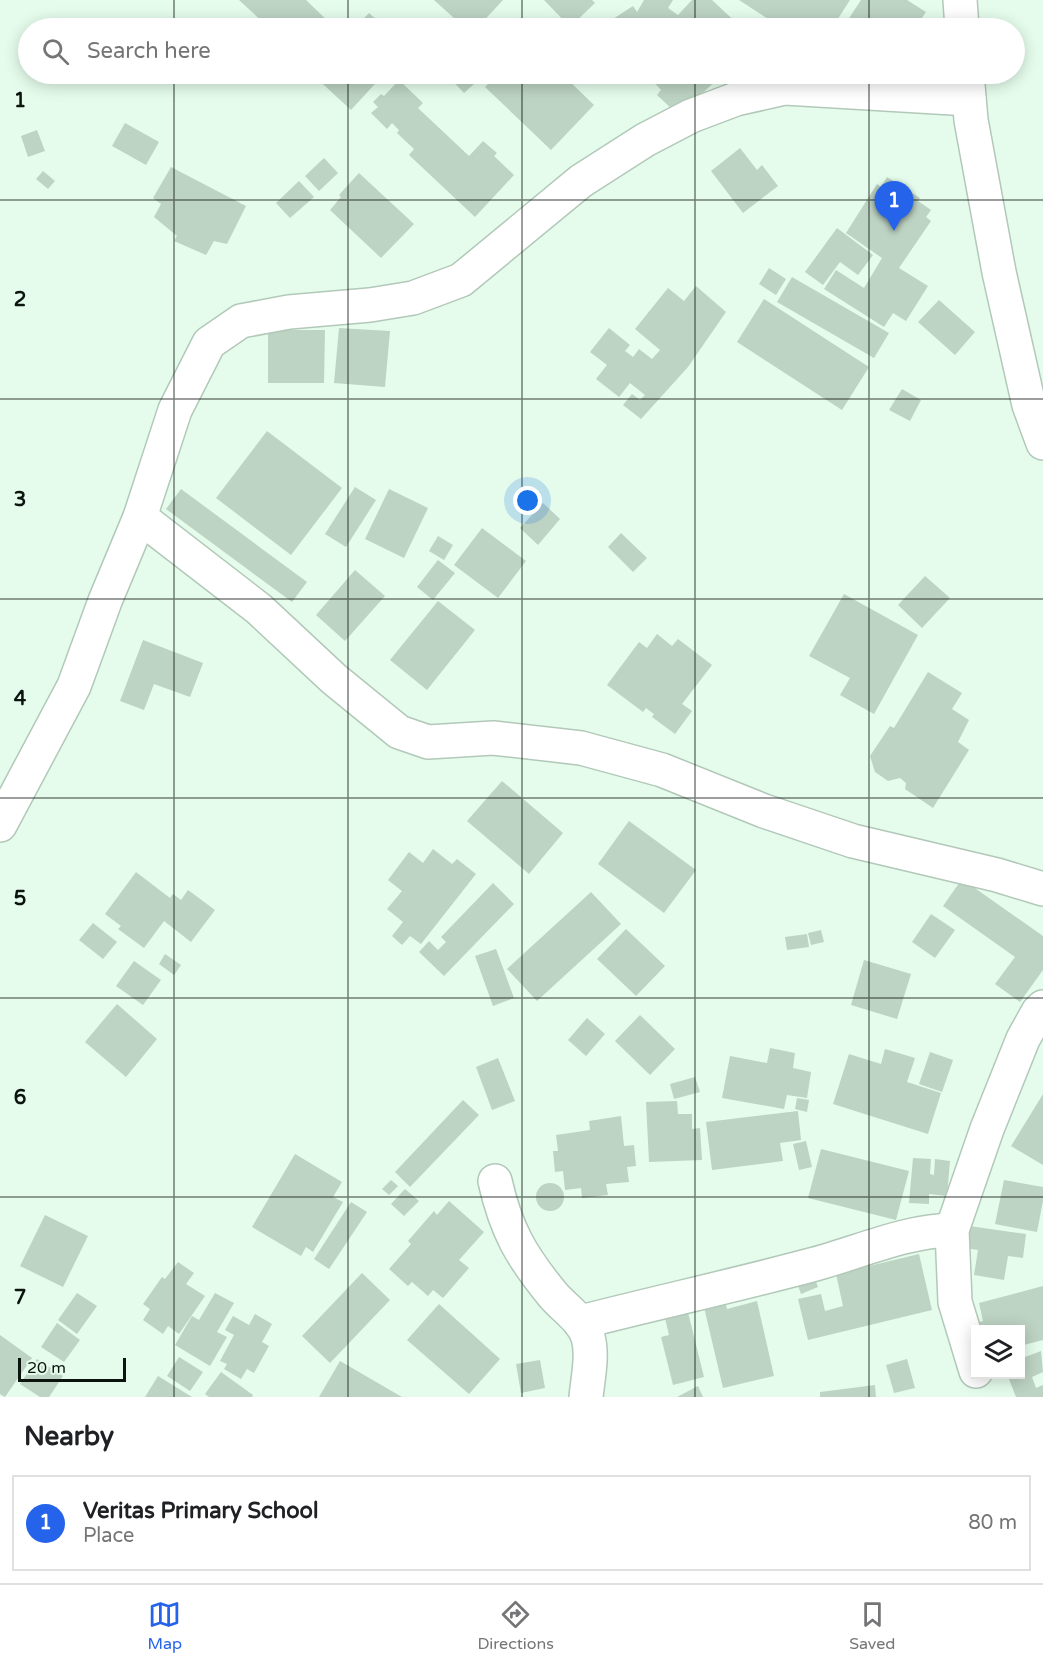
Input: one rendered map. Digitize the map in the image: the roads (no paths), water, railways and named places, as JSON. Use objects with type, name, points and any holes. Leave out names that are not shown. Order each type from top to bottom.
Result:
[{"type":"street","points":[[960,0],[961,18]]},
{"type":"street","points":[[0,825],[74,686],[105,601],[140,517],[175,410],[209,343],[241,321],[290,312],[370,305],[413,298],[461,280],[581,182],[635,146],[691,116],[736,99],[785,88],[968,86],[971,120],[999,272],[1029,405],[1043,443]]},
{"type":"street","points":[[140,517],[259,609],[334,679],[399,732],[428,742],[493,738],[581,748],[662,771],[764,811],[853,841],[997,874],[1043,889]]},
{"type":"street","points":[[971,1356],[955,1302],[952,1230],[987,1129],[1023,1039],[1043,1007]]},
{"type":"street","points":[[495,1180],[502,1212],[515,1243],[530,1268],[561,1304],[581,1322],[588,1338],[590,1357],[586,1397]]},
{"type":"street","points":[[581,1322],[846,1256],[888,1241],[936,1230],[952,1230]]},
{"type":"street","points":[[977,1379],[981,1397]]},
{"type":"place","name":"Veritas Primary School","points":[[894,231]]}]
